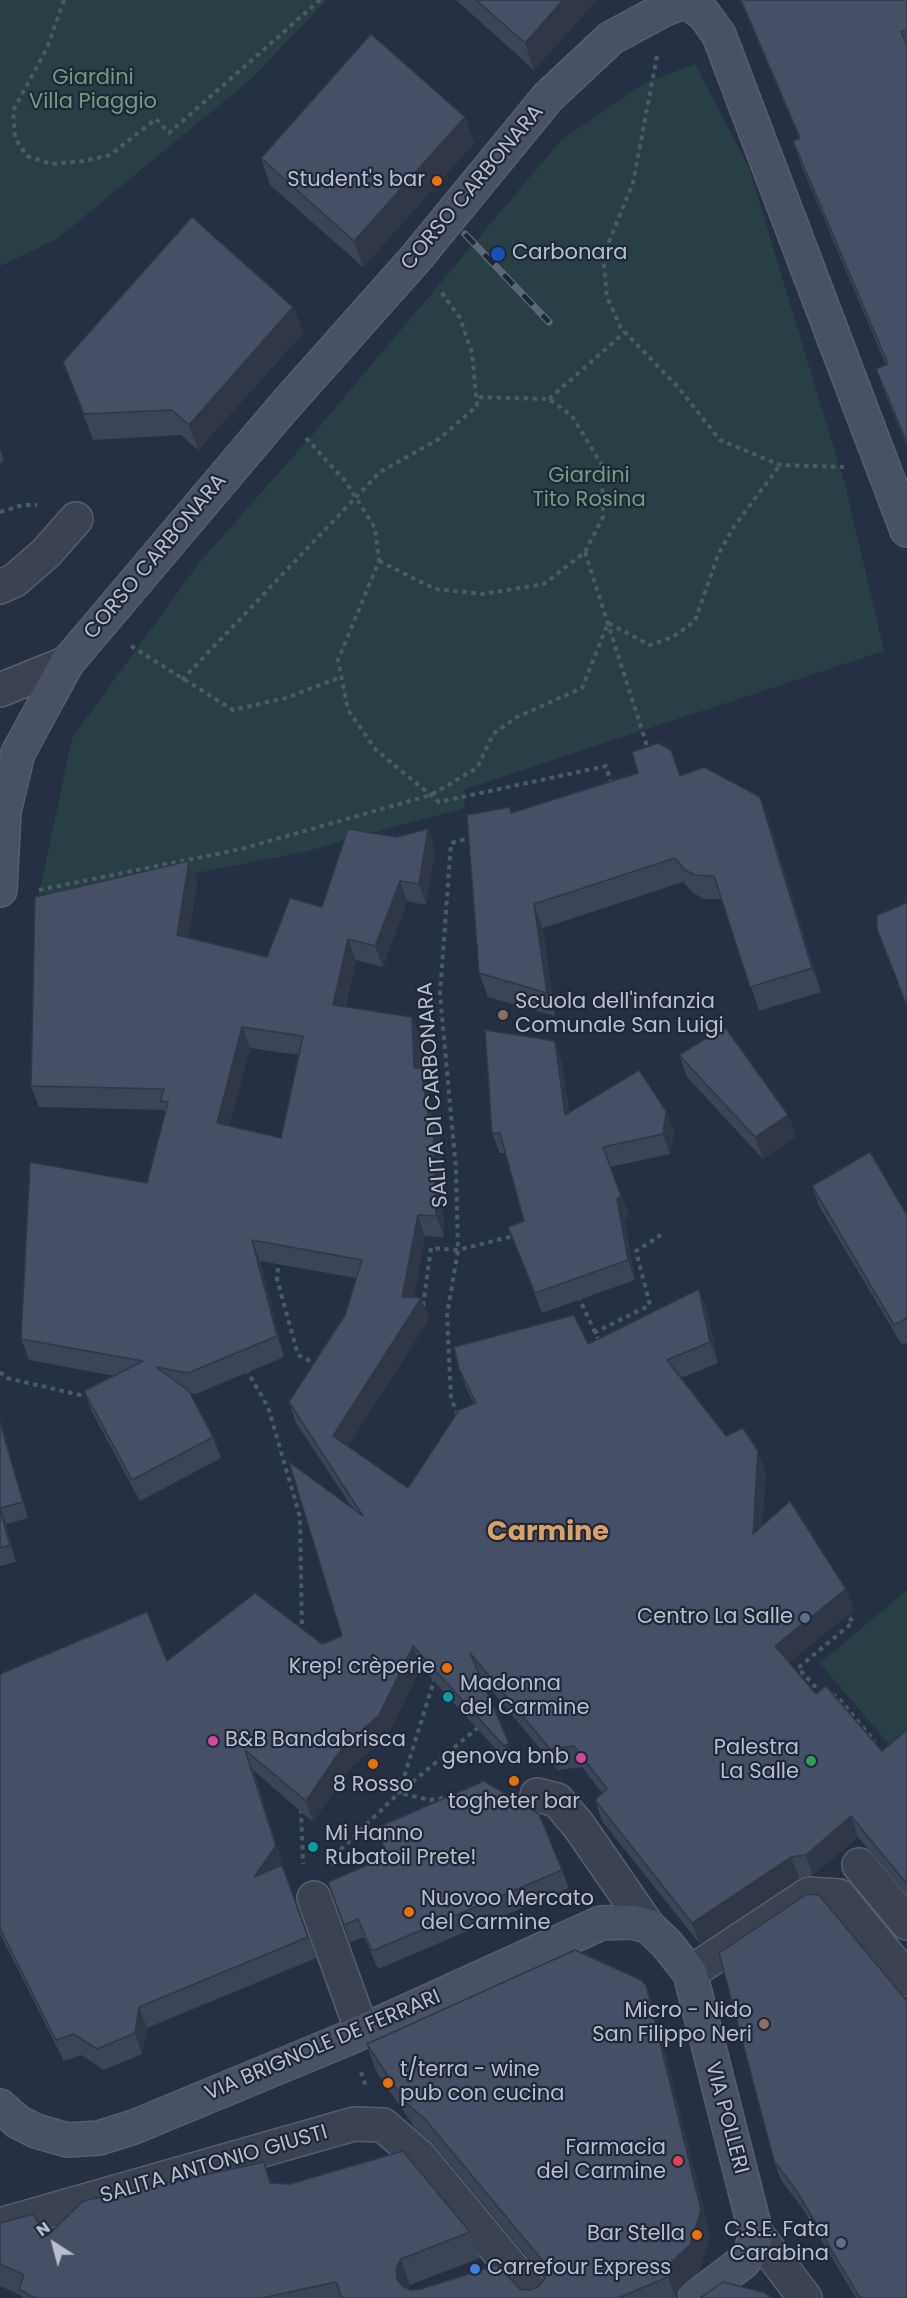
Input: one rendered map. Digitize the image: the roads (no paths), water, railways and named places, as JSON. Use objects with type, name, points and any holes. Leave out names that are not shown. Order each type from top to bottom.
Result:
[{"type":"street","name":"CORSO CARBONARA","points":[[15,891],[4,810],[18,753],[67,663],[281,410],[416,258],[548,97],[611,38],[679,3]]},
{"type":"street","points":[[679,3],[703,13],[719,35],[907,530]]},
{"type":"street","points":[[0,587],[15,580],[46,553],[76,519]]},
{"type":"street","points":[[0,690],[67,663]]},
{"type":"street","points":[[537,1795],[557,1800],[579,1826],[648,1926]]},
{"type":"street","points":[[859,1865],[907,1923]]},
{"type":"street","points":[[690,1973],[809,1894],[839,1896],[907,1979]]},
{"type":"street","points":[[314,1898],[362,2031]]},
{"type":"street","name":"VIA BRIGNOLE DE FERRARI","points":[[0,2106],[18,2122],[36,2131],[67,2140],[99,2138],[134,2127],[362,2031],[602,1923],[632,1922],[648,1926]]},
{"type":"street","name":"VIA POLLERI","points":[[648,1926],[666,1943],[690,1973],[756,2234]]},
{"type":"street","name":"SALITA ANTONIO GIUSTI","points":[[0,2225],[354,2124],[383,2125],[418,2156],[537,2298]]},
{"type":"street","points":[[385,2166],[418,2156]]},
{"type":"street","points":[[694,2298],[743,2262],[751,2252],[756,2234]]},
{"type":"street","points":[[756,2234],[805,2298]]},
{"type":"street","points":[[476,2280],[497,2272],[517,2272]]},
{"type":"railway","points":[[465,234],[549,322]]},
{"type":"place","name":"Student's bar","points":[[437,181]]},
{"type":"place","name":"Carbonara","points":[[498,254]]},
{"type":"place","name":"Scuola dell'infanzia Comunale San Luigi","points":[[503,1015]]},
{"type":"place","name":"Centro La Salle","points":[[805,1618]]},
{"type":"place","name":"Krep! crèperie","points":[[447,1668]]},
{"type":"place","name":"Madonna del Carmine","points":[[448,1697]]},
{"type":"place","name":"B&B Bandabrisca","points":[[213,1741]]},
{"type":"place","name":"genova bnb","points":[[581,1758]]},
{"type":"place","name":"Palestra La Salle","points":[[811,1761]]},
{"type":"place","name":"8 Rosso","points":[[373,1764]]},
{"type":"place","name":"togheter bar","points":[[514,1781]]},
{"type":"place","name":"Mi Hanno Rubatoil Prete!","points":[[313,1847]]},
{"type":"place","name":"Nuovoo Mercato del Carmine","points":[[409,1912]]},
{"type":"place","name":"Micro - Nido San Filippo Neri","points":[[764,2024]]},
{"type":"place","name":"t/terra - wine pub con cucina","points":[[388,2083]]},
{"type":"place","name":"Farmacia del Carmine","points":[[678,2161]]},
{"type":"place","name":"Bar Stella","points":[[697,2235]]},
{"type":"place","name":"C.S.E. Fata Carabina","points":[[841,2243]]},
{"type":"place","name":"Carrefour Express","points":[[475,2269]]},
{"type":"district","name":"Carmine","points":[[548,1533]]},
{"type":"park label","name":"Giardini Villa Piaggio","points":[[93,91]]},
{"type":"park label","name":"Giardini Tito Rosina","points":[[589,489]]}]
